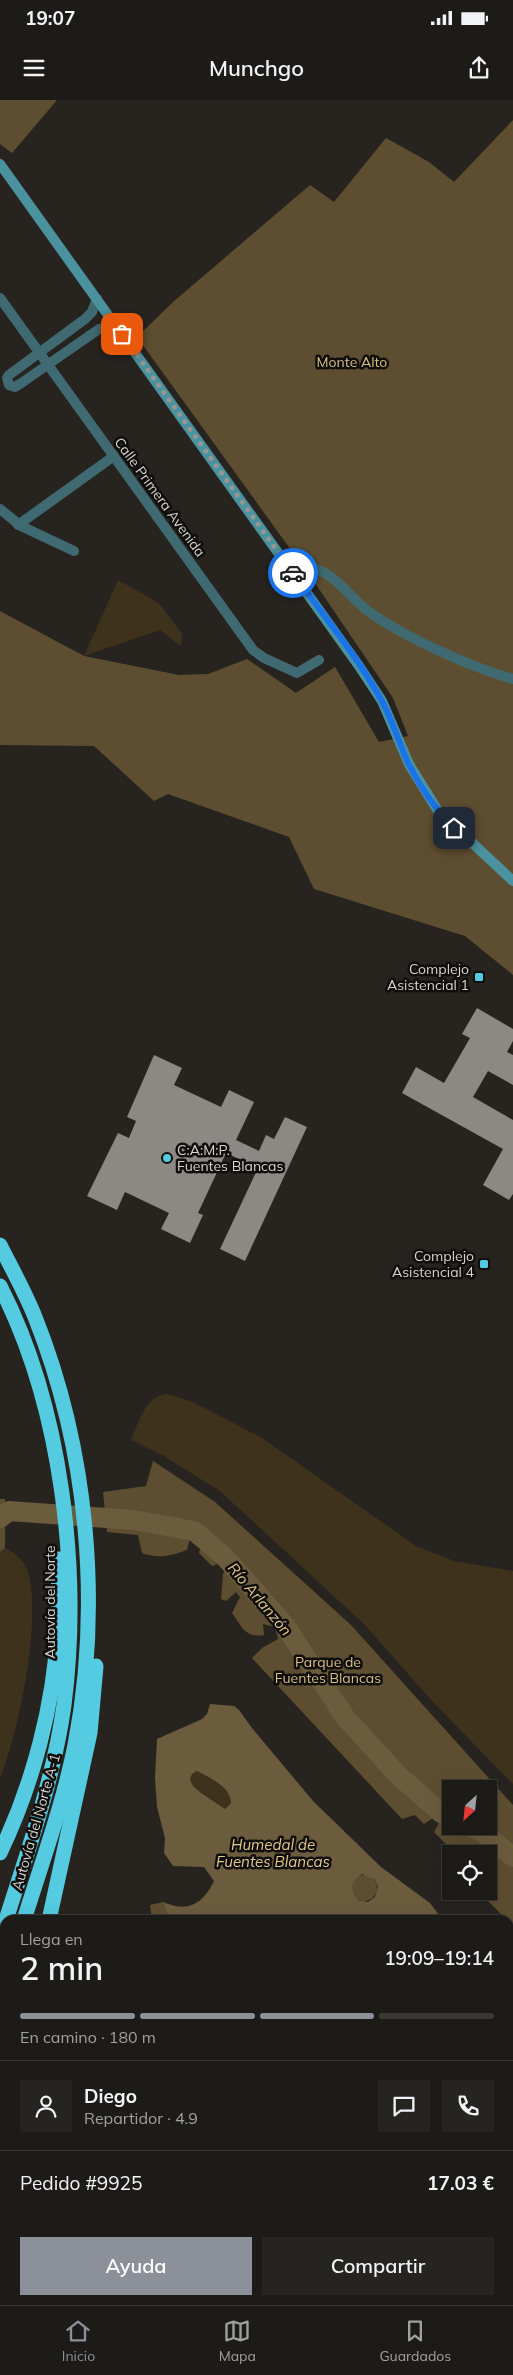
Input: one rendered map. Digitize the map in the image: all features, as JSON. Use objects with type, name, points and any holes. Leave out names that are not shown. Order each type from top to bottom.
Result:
[{"type":"highway","points":[[0,1245],[35,1317],[46,1349],[60,1368],[92,1526],[92,1582],[97,1648],[90,1733],[50,1915]]},
{"type":"highway","name":"Autovía del Norte","points":[[0,1286],[20,1333],[40,1391],[48,1441],[64,1507],[64,1584],[69,1637],[64,1706],[59,1730],[44,1797],[7,1915]]},
{"type":"highway","name":"Autovía del Norte A-1","points":[[26,1915],[57,1819],[75,1746],[86,1667],[92,1582]]},
{"type":"highway","points":[[0,1854],[38,1754],[50,1694],[64,1584]]},
{"type":"highway","points":[[0,1841],[12,1823]]},
{"type":"main road","points":[[0,164],[293,572],[382,701],[409,764],[433,804],[454,828],[513,881]]},
{"type":"street","name":"Calle Primera Avenida","points":[[0,298],[253,650],[264,658],[297,673],[319,660]]},
{"type":"street","points":[[97,299],[92,312],[85,320],[9,375],[6,378],[8,385],[15,387],[99,329],[115,325]]},
{"type":"street","points":[[18,524],[114,456]]},
{"type":"street","points":[[0,510],[18,524],[74,551]]},
{"type":"street","points":[[293,572],[307,567],[326,573],[351,597],[390,626],[464,661],[513,679]]},
{"type":"shaded area","points":[[118,580],[159,603],[182,634],[181,646],[160,630],[84,656]]},
{"type":"shaded area","points":[[167,1394],[193,1402],[262,1438],[416,1546],[454,1561],[513,1571],[513,1784],[432,1701],[365,1625],[220,1491],[162,1455],[131,1440],[140,1418],[148,1405],[159,1396]]},
{"type":"shaded area","points":[[5,1548],[19,1558],[27,1568],[32,1593],[32,1618],[30,1646],[21,1705],[0,1778],[0,1552]]},
{"type":"shaded area","points":[[197,1771],[219,1784],[228,1792],[231,1803],[225,1809],[193,1786],[190,1779],[192,1774]]},
{"type":"green space","points":[[0,100],[57,100],[12,153],[0,144]]},
{"type":"green space","name":"Monte Alto","points":[[513,120],[513,975],[465,936],[314,889],[289,837],[168,794],[154,801],[94,746],[0,745],[0,611],[84,656],[179,675],[208,674],[247,659],[296,693],[335,667],[379,742],[408,736],[393,698],[317,586],[137,337],[173,302],[310,185],[334,202],[386,138],[429,162],[454,182]]},
{"type":"green space","name":"Parque de Fuentes Blancas","points":[[153,1461],[215,1502],[351,1625],[490,1780],[442,1780],[442,1835],[498,1835],[498,1788],[513,1805],[513,1915],[502,1915],[487,1900],[497,1900],[497,1845],[447,1845],[434,1832],[439,1823],[433,1818],[424,1824],[415,1815],[402,1819],[252,1658],[262,1648],[278,1639],[275,1627],[263,1624],[264,1635],[258,1636],[245,1631],[232,1613],[240,1597],[236,1592],[226,1601],[221,1599],[223,1574],[226,1568],[221,1563],[212,1566],[199,1553],[202,1541],[190,1538],[187,1550],[170,1555],[154,1556],[142,1553],[138,1535],[107,1532],[103,1492],[146,1486]]},
{"type":"green space","points":[[0,1499],[5,1499],[5,1548],[0,1552]]},
{"type":"green space","points":[[364,1875],[373,1879],[377,1888],[373,1897],[364,1901],[355,1897],[351,1888],[355,1879]]},
{"type":"green space","points":[[163,1902],[167,1915],[151,1915],[150,1905]]},
{"type":"water","name":"Humedal de Fuentes Blancas","points":[[210,1704],[234,1706],[239,1710],[313,1801],[381,1867],[430,1903],[439,1915],[167,1915],[163,1902],[180,1907],[194,1904],[205,1896],[214,1881],[204,1867],[173,1866],[164,1853],[165,1838],[157,1807],[155,1778],[157,1739],[202,1719],[207,1714]],"holes":[[[197,1771],[228,1792],[231,1803],[225,1809],[201,1793],[193,1786],[190,1779],[192,1774]],[[362,1874],[375,1880],[378,1887],[375,1897],[368,1902],[358,1900],[352,1889],[355,1880]]]},
{"type":"building","points":[[477,1008],[513,1029],[513,1041],[507,1052],[513,1055],[513,1085],[488,1071],[473,1097],[513,1120],[513,1194],[509,1200],[483,1185],[503,1149],[402,1093],[416,1067],[444,1083],[470,1038],[462,1034]]},
{"type":"building","name":"C:A:M:P. Fuentes Blancas","points":[[154,1055],[182,1068],[174,1085],[221,1107],[229,1090],[254,1102],[236,1140],[259,1151],[266,1135],[274,1139],[285,1117],[307,1127],[245,1261],[220,1249],[258,1168],[226,1153],[198,1213],[203,1215],[190,1243],[161,1229],[169,1213],[125,1192],[117,1210],[87,1196],[118,1133],[129,1138],[136,1121],[127,1117]]},
{"type":"waterway","name":"Río Arlanzón","points":[[0,1518],[9,1511],[134,1520],[194,1531],[223,1555],[284,1624],[345,1717],[398,1775],[442,1813]]},
{"type":"waterway","name":"Río Arlanzón","points":[[486,1835],[513,1857]]},
{"type":"way so far","points":[[122,334],[293,573]]},
{"type":"place","name":"Complejo Asistencial 1","points":[[479,977]]},
{"type":"place","name":"C:A:M:P. Fuentes Blancas","points":[[167,1158]]},
{"type":"place","name":"Complejo Asistencial 4","points":[[484,1264]]},
{"type":"route","points":[[293,573],[374,688],[382,701],[419,783],[438,811],[454,828]]}]
